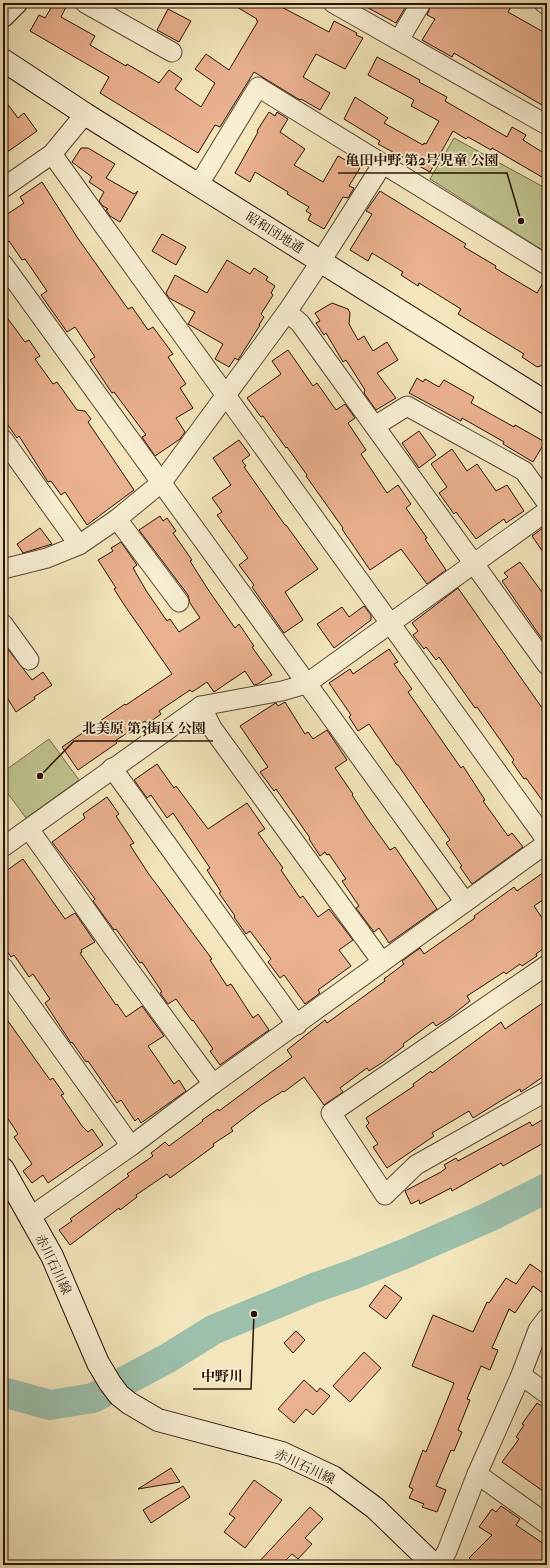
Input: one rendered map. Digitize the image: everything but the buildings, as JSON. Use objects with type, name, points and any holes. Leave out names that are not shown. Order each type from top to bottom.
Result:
[{"type":"street","points":[[3,16],[16,3]]},
{"type":"street","points":[[85,3],[172,52]]},
{"type":"street","points":[[333,3],[547,125]]},
{"type":"street","points":[[399,40],[420,3]]},
{"type":"street","name":"昭和団地通","points":[[3,60],[85,114],[547,403]]},
{"type":"street","points":[[199,184],[258,87],[547,265]]},
{"type":"street","points":[[3,188],[52,154],[85,114]]},
{"type":"street","points":[[30,1217],[131,1146],[213,1084],[297,1025],[547,842],[52,154]]},
{"type":"street","points":[[3,569],[47,558],[79,545],[117,519],[162,482],[287,312],[322,261],[382,164]]},
{"type":"street","points":[[3,264],[465,902]]},
{"type":"street","points":[[287,312],[300,323],[547,665]]},
{"type":"street","points":[[375,426],[407,406],[524,471],[547,503]]},
{"type":"street","points":[[3,439],[79,545]]},
{"type":"street","points":[[3,847],[201,706],[282,691],[306,684],[547,511]]},
{"type":"street","points":[[117,519],[179,602]]},
{"type":"street","points":[[3,624],[29,660]]},
{"type":"street","points":[[201,706],[212,728],[382,962]]},
{"type":"street","points":[[112,768],[297,1025]]},
{"type":"street","points":[[29,829],[110,945],[213,1084]]},
{"type":"street","points":[[547,965],[331,1113],[385,1195],[416,1165],[547,1091]]},
{"type":"street","points":[[3,967],[131,1146]]},
{"type":"street","name":"赤川石川線","points":[[3,1169],[52,1256],[98,1363],[110,1383],[120,1395],[129,1403],[158,1420],[282,1453],[333,1477],[374,1508],[434,1565]]},
{"type":"street","points":[[439,1565],[447,1551],[477,1474],[538,1330],[547,1318]]},
{"type":"street","points":[[520,1375],[547,1394]]},
{"type":"street","points":[[477,1474],[547,1524]]},
{"type":"green space","points":[[454,138],[547,189],[547,253],[430,179]]},
{"type":"green space","points":[[49,739],[79,780],[26,818],[3,787],[3,772]]},
{"type":"waterway","points":[[3,1392],[50,1405],[93,1398],[168,1358],[213,1330],[314,1288],[404,1254],[489,1217],[547,1188]]},
{"type":"place","name":"亀田中野 第2号児童 公園","points":[[521,221]]},
{"type":"place","name":"北美原 第3街区 公園","points":[[40,776]]},
{"type":"place","name":"中野川","points":[[254,1314]]}]
